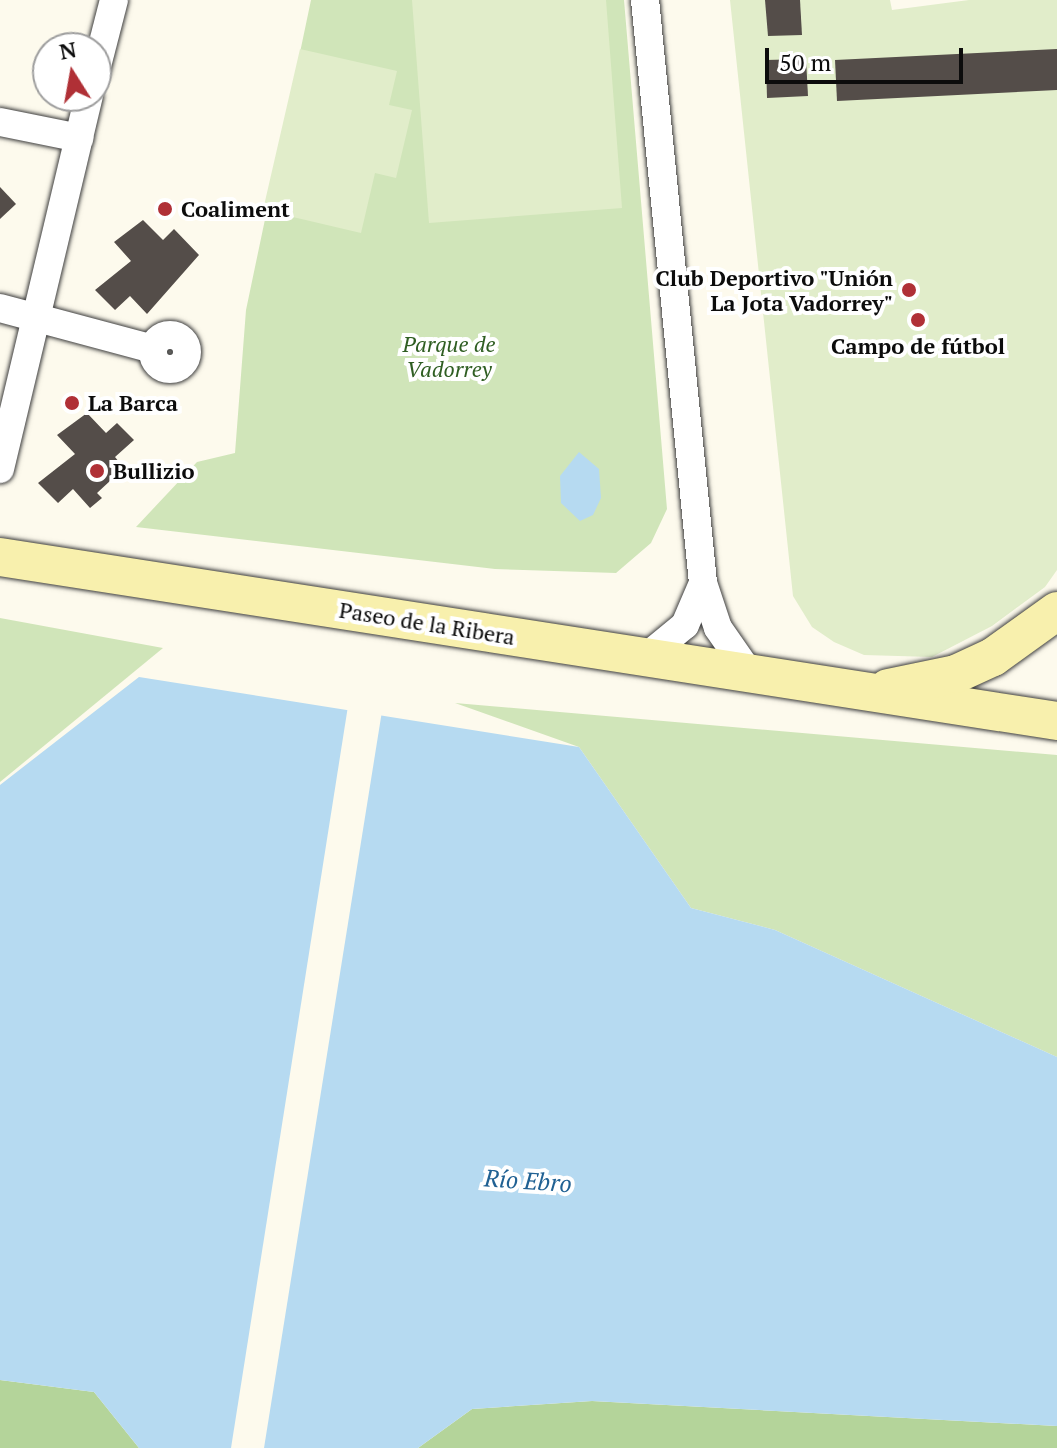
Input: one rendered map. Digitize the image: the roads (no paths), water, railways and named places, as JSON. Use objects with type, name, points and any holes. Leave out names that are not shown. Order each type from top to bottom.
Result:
[{"type":"main road","name":"Paseo de la Ribera","points":[[2,554],[646,657],[752,677],[1057,721]]},
{"type":"main road","points":[[853,692],[956,674],[1036,631],[1057,611]]},
{"type":"street","points":[[106,32],[114,0]]},
{"type":"street","points":[[645,0],[703,583],[718,628],[752,677]]},
{"type":"street","points":[[0,469],[85,112]]},
{"type":"street","points":[[0,122],[79,138]]},
{"type":"street","points":[[0,308],[153,349]]},
{"type":"street","points":[[646,657],[685,625],[703,583]]},
{"type":"water","points":[[579,452],[599,469],[601,498],[593,515],[580,521],[561,503],[560,476]]},
{"type":"water","name":"Río Ebro","points":[[139,677],[579,747],[691,908],[775,930],[1057,1057],[1057,1426],[592,1401],[472,1409],[418,1448],[139,1448],[94,1392],[0,1380],[0,785]]},
{"type":"place","name":"Coaliment","points":[[165,209]]},
{"type":"place","name":"Club Deportivo \"Unión La Jota Vadorrey\"","points":[[909,290]]},
{"type":"place","name":"Campo de fútbol","points":[[918,320]]},
{"type":"place","name":"La Barca","points":[[72,403]]},
{"type":"place","name":"Bullizio","points":[[97,471]]},
{"type":"park label","name":"Parque de Vadorrey","points":[[449,356]]}]
